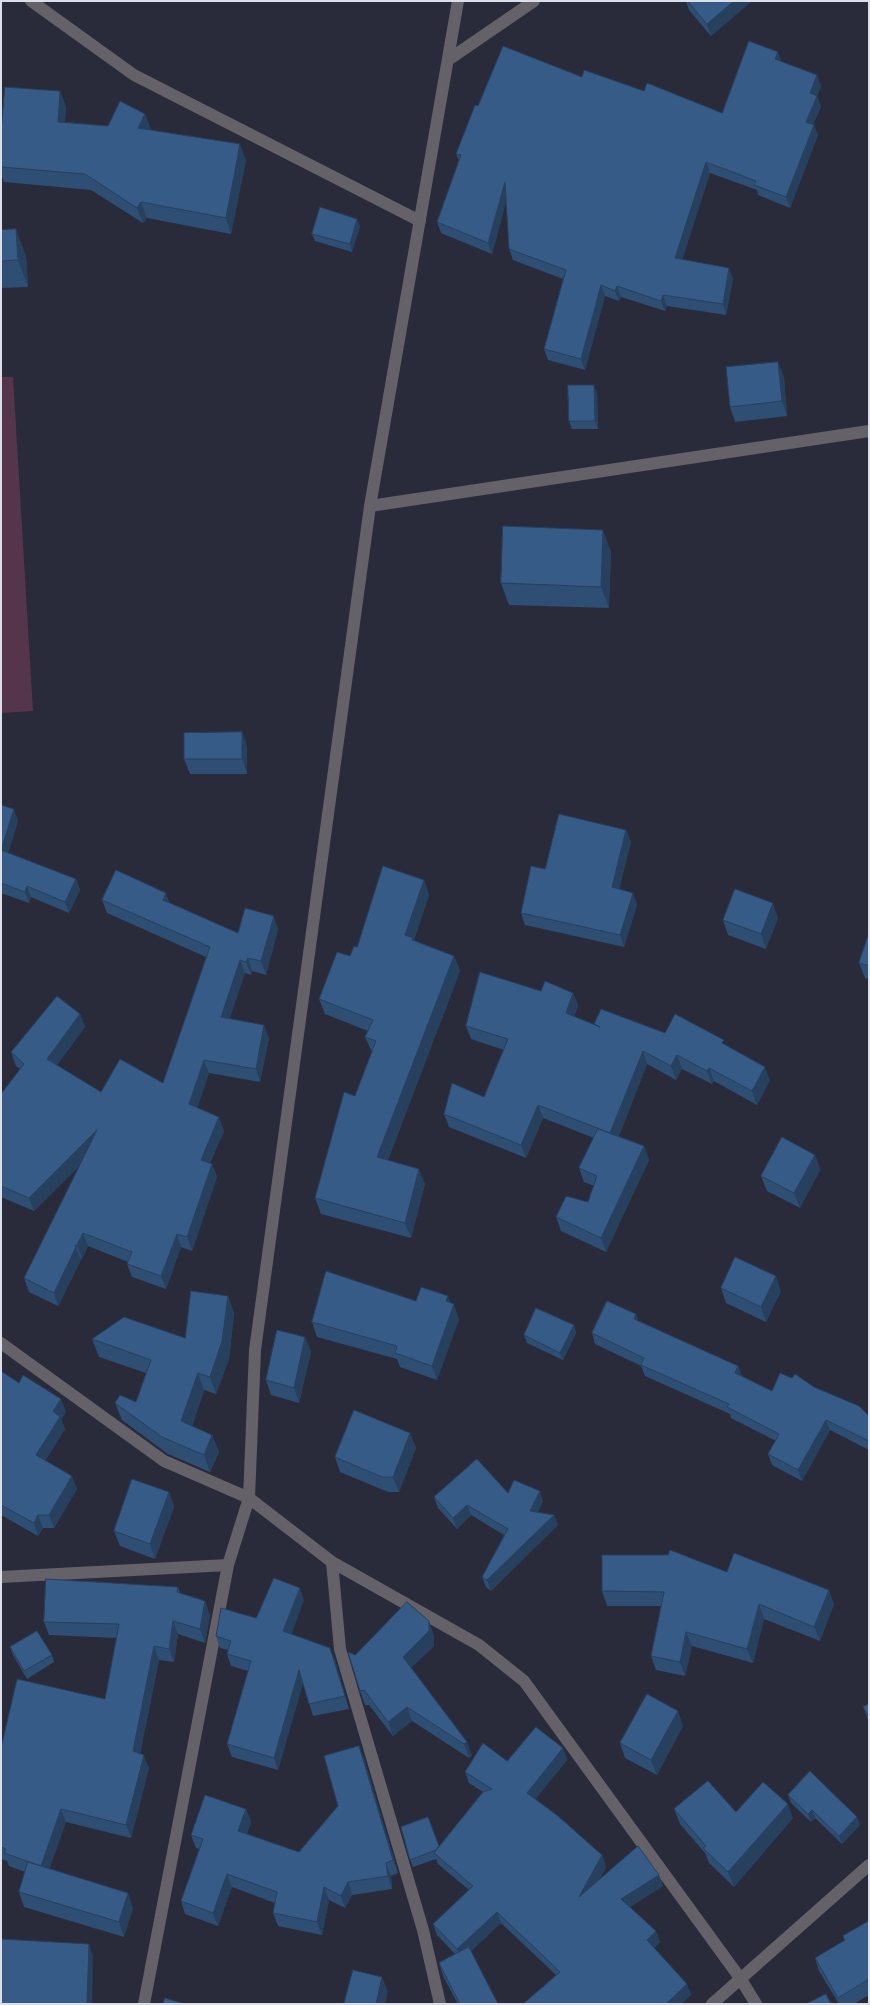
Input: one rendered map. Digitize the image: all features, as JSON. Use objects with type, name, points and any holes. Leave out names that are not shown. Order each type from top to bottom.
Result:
[{"type":"street","points":[[31,1],[134,75],[420,221]]},
{"type":"street","points":[[144,2004],[228,1565],[249,1498],[255,1350],[370,506],[458,1]]},
{"type":"street","points":[[448,60],[534,1]]},
{"type":"street","points":[[370,506],[869,431]]},
{"type":"street","points":[[1,1343],[164,1461],[249,1498],[332,1562],[479,1645],[524,1681],[740,1978],[756,2004]]},
{"type":"street","points":[[332,1562],[340,1649],[423,1930],[440,2004]]},
{"type":"street","points":[[1,1577],[228,1565]]},
{"type":"street","points":[[712,2004],[869,1865]]},
{"type":"shaded area","points":[[1,377],[13,377],[33,711],[1,713]]},
{"type":"building","points":[[688,1],[734,1],[707,24]]},
{"type":"building","points":[[749,41],[778,52],[775,59],[817,75],[810,93],[817,96],[806,122],[814,125],[786,197],[754,185],[756,181],[706,162],[675,258],[729,268],[723,304],[663,295],[661,301],[617,286],[615,291],[601,285],[581,359],[544,349],[566,270],[509,249],[505,182],[488,243],[437,222],[461,155],[456,154],[475,105],[478,106],[503,46],[582,77],[584,70],[644,91],[647,83],[722,113]]},
{"type":"building","points":[[5,87],[60,91],[58,122],[108,126],[120,101],[145,114],[138,128],[240,144],[226,218],[141,202],[137,208],[85,174],[1,167],[1,133]]},
{"type":"building","points":[[320,207],[357,219],[350,244],[312,234]]},
{"type":"building","points":[[16,229],[18,260],[1,261],[1,230]]},
{"type":"building","points":[[778,362],[782,401],[730,407],[726,367]]},
{"type":"building","points":[[568,385],[594,385],[595,421],[569,421]]},
{"type":"building","points":[[503,526],[603,530],[601,587],[501,583]]},
{"type":"building","points":[[242,732],[242,759],[184,759],[184,733]]},
{"type":"building","points":[[1,805],[14,809],[1,850]]},
{"type":"building","points":[[559,814],[626,830],[612,887],[633,893],[620,935],[521,913],[531,866],[545,869]]},
{"type":"building","points":[[1,850],[76,879],[65,902],[27,886],[25,892],[1,883]]},
{"type":"building","points":[[383,866],[424,880],[405,935],[413,938],[412,940],[454,956],[377,1157],[419,1169],[405,1223],[315,1198],[344,1092],[355,1096],[376,1041],[365,1037],[373,1020],[319,999],[337,952],[350,956],[354,946],[357,947]]},
{"type":"building","points":[[116,870],[166,893],[163,900],[238,933],[245,908],[274,916],[261,961],[248,958],[246,962],[240,960],[221,1017],[264,1025],[256,1069],[204,1060],[189,1104],[219,1117],[201,1160],[212,1164],[187,1237],[177,1234],[161,1276],[127,1264],[132,1252],[83,1233],[77,1245],[75,1245],[76,1247],[54,1293],[24,1278],[97,1130],[29,1198],[1,1186],[1,1094],[24,1064],[11,1052],[57,996],[80,1014],[47,1059],[101,1092],[120,1059],[163,1083],[210,947],[102,900]]},
{"type":"building","points":[[735,889],[773,903],[761,934],[723,920]]},
{"type":"building","points":[[869,933],[869,966],[859,963]]},
{"type":"building","points":[[480,972],[541,991],[545,981],[573,993],[566,1013],[600,1027],[594,1024],[601,1009],[665,1033],[675,1014],[724,1040],[722,1043],[765,1067],[752,1091],[709,1068],[707,1071],[677,1055],[671,1066],[643,1051],[610,1133],[538,1105],[521,1145],[444,1114],[452,1083],[484,1097],[508,1039],[466,1026]]},
{"type":"building","points":[[598,1129],[644,1146],[601,1238],[556,1217],[566,1196],[588,1202],[597,1176],[579,1168]]},
{"type":"building","points":[[782,1137],[815,1155],[794,1193],[761,1176]]},
{"type":"building","points":[[735,1257],[776,1276],[761,1307],[721,1288]]},
{"type":"building","points":[[326,1271],[416,1301],[421,1287],[448,1296],[446,1301],[454,1304],[432,1366],[395,1353],[397,1346],[312,1322]]},
{"type":"building","points":[[191,1291],[228,1296],[222,1341],[210,1377],[198,1373],[181,1421],[212,1435],[204,1455],[162,1437],[115,1403],[120,1395],[136,1402],[151,1360],[92,1339],[124,1317],[185,1338]]},
{"type":"building","points":[[607,1301],[636,1314],[634,1319],[738,1366],[735,1373],[772,1391],[780,1373],[792,1378],[795,1374],[814,1387],[859,1406],[869,1416],[869,1441],[826,1420],[798,1470],[768,1454],[779,1434],[727,1407],[729,1404],[641,1365],[644,1358],[592,1333]]},
{"type":"building","points":[[536,1308],[574,1325],[560,1353],[524,1335]]},
{"type":"building","points":[[277,1330],[305,1337],[294,1388],[266,1380]]},
{"type":"building","points":[[1,1371],[19,1383],[23,1375],[61,1399],[53,1411],[60,1417],[36,1455],[72,1476],[49,1515],[38,1515],[34,1523],[1,1505]]},
{"type":"building","points":[[354,1410],[410,1433],[393,1477],[382,1477],[335,1457]]},
{"type":"building","points":[[477,1459],[508,1493],[514,1480],[540,1491],[530,1511],[554,1515],[487,1580],[482,1577],[508,1529],[467,1505],[453,1518],[434,1497]]},
{"type":"building","points":[[132,1479],[169,1492],[150,1544],[114,1531]]},
{"type":"building","points":[[670,1550],[727,1572],[734,1553],[829,1590],[814,1627],[759,1604],[747,1649],[686,1632],[680,1662],[651,1656],[664,1592],[602,1591],[602,1555],[668,1555]]},
{"type":"building","points":[[274,1578],[300,1588],[283,1631],[330,1648],[345,1696],[309,1704],[299,1670],[274,1758],[227,1744],[251,1661],[227,1654],[231,1641],[216,1636],[221,1608],[256,1618]]},
{"type":"building","points":[[46,1579],[178,1587],[177,1592],[205,1601],[200,1629],[173,1621],[169,1649],[154,1646],[133,1751],[144,1755],[126,1825],[61,1809],[41,1866],[4,1853],[6,1849],[1,1847],[1,1748],[17,1679],[105,1699],[119,1624],[44,1622]]},
{"type":"building","points":[[407,1602],[429,1621],[429,1631],[403,1657],[467,1742],[464,1744],[407,1707],[388,1722],[364,1690],[360,1691],[348,1652],[355,1655]]},
{"type":"building","points":[[37,1631],[52,1655],[24,1671],[10,1647]]},
{"type":"building","points":[[647,1694],[678,1711],[651,1760],[620,1743]]},
{"type":"building","points":[[869,1704],[869,1717],[863,1707]]},
{"type":"building","points":[[536,1727],[563,1748],[527,1793],[558,1816],[602,1855],[579,1897],[638,1846],[659,1875],[621,1899],[656,1931],[647,1940],[687,1984],[666,2004],[523,2004],[560,1972],[497,1912],[457,1949],[433,1924],[473,1886],[434,1853],[483,1792],[492,1789],[465,1772],[483,1743],[507,1761]]},
{"type":"building","points":[[359,1746],[393,1860],[386,1863],[388,1876],[348,1882],[341,1896],[324,1887],[317,1922],[273,1913],[277,1892],[227,1874],[213,1913],[181,1901],[203,1839],[191,1835],[205,1795],[246,1809],[238,1831],[299,1852],[338,1806],[324,1756]]},
{"type":"building","points":[[810,1771],[857,1817],[839,1836],[812,1810],[808,1814],[788,1795]]},
{"type":"building","points":[[708,1781],[736,1812],[763,1782],[788,1804],[728,1872],[703,1848],[706,1846],[674,1809]]},
{"type":"building","points":[[428,1817],[439,1846],[436,1850],[410,1860],[401,1827]]},
{"type":"building","points":[[28,1862],[128,1893],[119,1922],[19,1892]]},
{"type":"building","points":[[869,1921],[869,1979],[838,1998],[815,1958],[845,1940],[843,1936]]},
{"type":"building","points":[[1,1939],[89,1944],[87,2004],[1,2004]]},
{"type":"building","points":[[469,1947],[498,2004],[460,2004],[439,1963]]},
{"type":"building","points":[[353,1970],[382,1977],[376,2004],[344,2004]]},
{"type":"building","points":[[826,1994],[831,2004],[806,2004]]},
{"type":"building","points":[[165,1998],[185,2004],[163,2004]]}]
